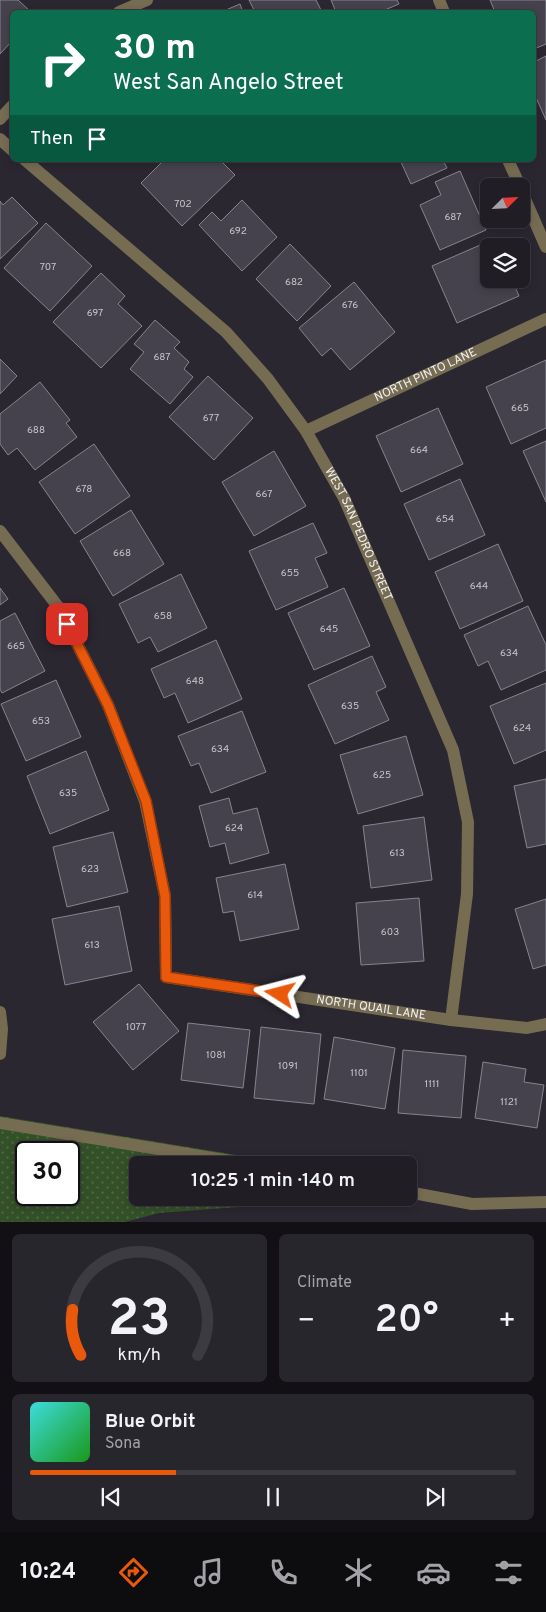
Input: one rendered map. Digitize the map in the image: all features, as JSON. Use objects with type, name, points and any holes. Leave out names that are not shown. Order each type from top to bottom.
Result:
[{"type":"street","points":[[124,10],[147,0]]},
{"type":"street","points":[[0,119],[10,108]]},
{"type":"street","points":[[0,139],[10,148]]},
{"type":"street","name":"WEST SAN PEDRO STREET","points":[[27,162],[226,332],[268,379],[306,431],[344,498],[453,750],[468,822],[467,894],[451,1020]]},
{"type":"street","points":[[509,162],[516,178]]},
{"type":"street","points":[[530,211],[546,247]]},
{"type":"street","name":"NORTH PINTO LANE","points":[[306,431],[546,319]]},
{"type":"street","name":"NORTH QUAIL LANE","points":[[0,531],[59,608],[108,705],[146,801],[165,896],[166,977],[451,1020],[527,1028],[546,1024]]},
{"type":"street","points":[[0,1012],[2,1028],[0,1054]]},
{"type":"street","points":[[0,1123],[201,1156]]},
{"type":"street","points":[[417,1194],[472,1204],[546,1202]]},
{"type":"green space","points":[[0,1116],[243,1156],[129,1156],[129,1206],[252,1206],[159,1213],[125,1222],[0,1222]]},
{"type":"building","points":[[0,0],[18,0],[29,10],[10,10],[10,43],[0,54]]},
{"type":"building","points":[[249,0],[316,0],[321,10],[254,10]]},
{"type":"building","points":[[331,0],[397,0],[399,4],[385,10],[335,10]]},
{"type":"building","points":[[490,0],[546,0],[546,44],[536,48],[536,10],[494,10]]},
{"type":"building","points":[[240,4],[242,10],[226,10]]},
{"type":"building","points":[[546,56],[546,120],[536,98],[536,61]]},
{"type":"building","points":[[162,162],[222,162],[235,175],[182,226],[141,183]]},
{"type":"building","points":[[401,162],[444,162],[447,168],[411,184]]},
{"type":"building","points":[[460,171],[480,216],[480,228],[485,228],[486,230],[440,250],[420,205],[441,195],[435,182]]},
{"type":"building","points":[[12,197],[38,223],[0,259],[0,201],[3,205]]},
{"type":"building","points":[[242,200],[277,237],[242,271],[199,225],[212,212],[221,221]]},
{"type":"building","points":[[46,223],[92,266],[50,311],[4,268]]},
{"type":"building","points":[[290,244],[331,286],[297,321],[256,279]]},
{"type":"building","points":[[480,245],[480,288],[516,288],[519,296],[457,323],[432,266]]},
{"type":"building","points":[[101,273],[125,296],[118,304],[142,326],[101,368],[53,322]]},
{"type":"building","points":[[354,282],[395,332],[350,370],[331,348],[322,356],[299,328]]},
{"type":"building","points":[[155,320],[180,342],[174,348],[189,362],[184,369],[193,377],[170,404],[130,369],[144,352],[134,344]]},
{"type":"building","points":[[0,359],[17,376],[0,394]]},
{"type":"building","points":[[546,360],[546,428],[511,444],[486,387]]},
{"type":"building","points":[[208,376],[253,418],[214,460],[169,417]]},
{"type":"building","points":[[40,382],[70,420],[66,423],[77,437],[35,470],[17,448],[8,455],[0,444],[0,414]]},
{"type":"building","points":[[438,408],[463,464],[401,492],[376,436]]},
{"type":"building","points":[[546,441],[546,502],[523,451]]},
{"type":"building","points":[[94,444],[130,496],[75,534],[39,482]]},
{"type":"building","points":[[274,451],[306,506],[254,536],[222,482]]},
{"type":"building","points":[[460,479],[485,535],[429,560],[404,504]]},
{"type":"building","points":[[131,510],[164,564],[113,596],[80,541]]},
{"type":"building","points":[[313,523],[327,553],[315,558],[328,587],[276,610],[249,551]]},
{"type":"building","points":[[498,544],[523,601],[460,629],[435,572]]},
{"type":"building","points":[[181,574],[207,628],[158,652],[150,637],[138,643],[119,604]]},
{"type":"building","points":[[0,588],[8,599],[0,605]]},
{"type":"building","points":[[344,588],[370,646],[314,670],[288,613]]},
{"type":"building","points":[[528,606],[546,645],[546,670],[501,690],[488,661],[478,666],[464,635]]},
{"type":"building","points":[[15,613],[45,671],[2,693],[0,689],[0,621]]},
{"type":"building","points":[[216,640],[242,699],[188,723],[175,693],[164,698],[151,669]]},
{"type":"building","points":[[372,656],[386,687],[376,692],[389,720],[335,744],[308,685]]},
{"type":"building","points":[[56,680],[81,737],[26,761],[1,704]]},
{"type":"building","points":[[546,683],[546,750],[514,764],[490,706]]},
{"type":"building","points":[[242,711],[266,772],[211,793],[199,763],[191,766],[178,736]]},
{"type":"building","points":[[406,736],[423,795],[358,814],[340,755]]},
{"type":"building","points":[[86,751],[109,810],[50,834],[27,776]]},
{"type":"building","points":[[546,779],[546,844],[527,848],[514,786]]},
{"type":"building","points":[[229,798],[233,814],[257,808],[269,853],[230,864],[225,843],[210,847],[199,806]]},
{"type":"building","points":[[424,817],[432,880],[371,888],[363,826]]},
{"type":"building","points":[[113,832],[128,892],[67,907],[53,847]]},
{"type":"building","points":[[285,864],[299,929],[240,941],[234,911],[223,913],[216,878]]},
{"type":"building","points":[[419,898],[424,961],[361,965],[356,903]]},
{"type":"building","points":[[546,899],[546,965],[533,969],[515,909]]},
{"type":"building","points":[[119,906],[132,971],[65,985],[52,919]]},
{"type":"building","points":[[139,984],[179,1031],[133,1070],[93,1022]]},
{"type":"building","points":[[188,1023],[250,1030],[243,1088],[181,1080]]},
{"type":"building","points":[[261,1027],[321,1034],[314,1104],[254,1098]]},
{"type":"building","points":[[334,1037],[395,1048],[385,1109],[324,1099]]},
{"type":"building","points":[[403,1050],[466,1056],[461,1118],[398,1113]]},
{"type":"building","points":[[483,1062],[526,1069],[524,1082],[544,1085],[537,1128],[475,1118]]},
{"type":"route","points":[[67,624],[108,705],[146,801],[165,896],[166,977],[280,994]]}]
